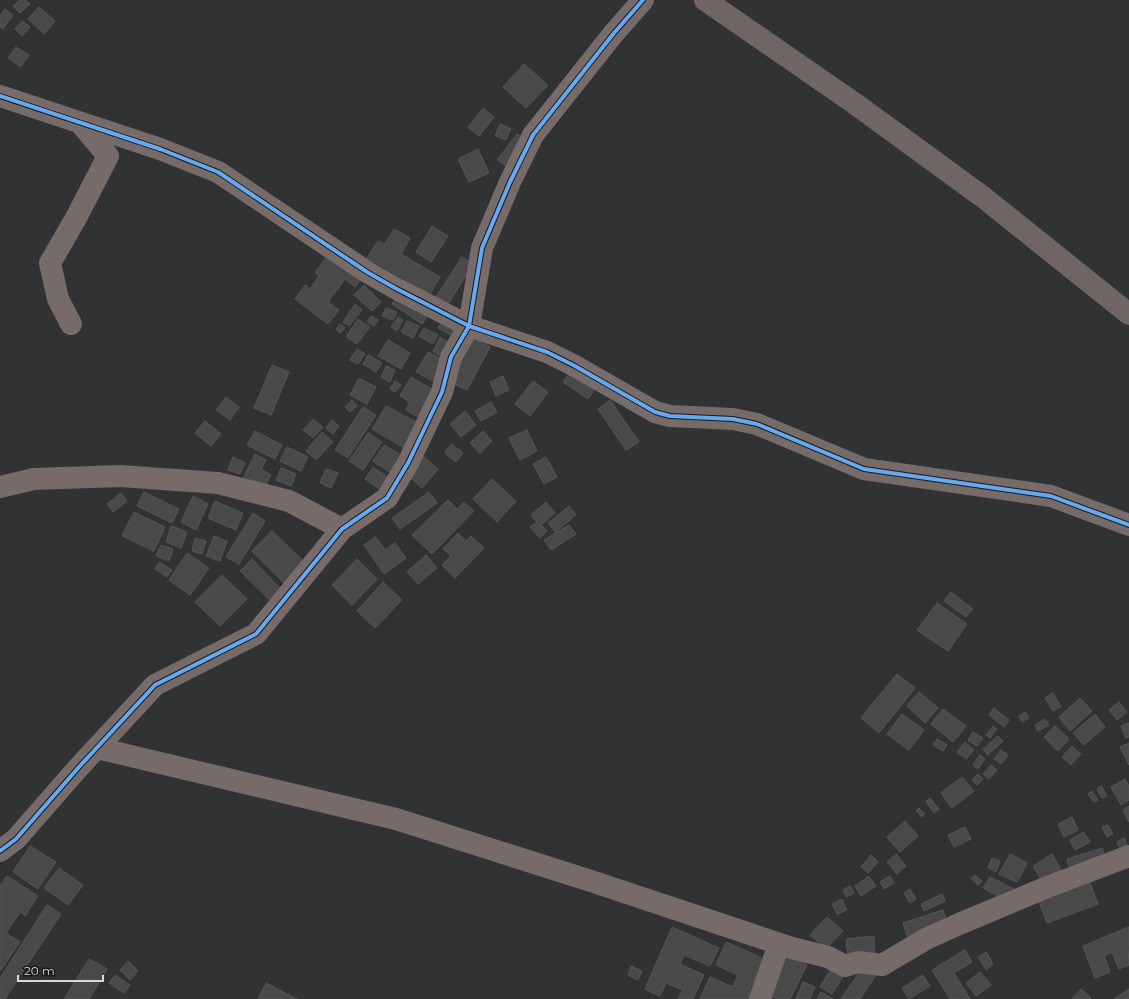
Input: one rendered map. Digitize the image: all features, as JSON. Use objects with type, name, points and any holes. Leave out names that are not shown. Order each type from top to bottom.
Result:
[{"type":"street","points":[[0,850],[16,839],[155,685],[256,634],[342,529],[387,498],[408,463],[429,420],[442,392],[451,357],[469,326],[482,248],[510,182],[533,136],[614,33],[643,0]]},
{"type":"street","points":[[705,0],[854,103],[983,197],[1129,314]]},
{"type":"street","points":[[0,96],[160,149],[218,172],[367,272],[395,288],[469,326],[547,352],[575,366],[655,412],[670,416],[733,419],[757,424],[864,469],[1051,496],[1129,525]]},
{"type":"street","points":[[72,324],[58,299],[50,263],[76,218],[108,156],[80,123]]},
{"type":"street","points":[[0,487],[34,479],[120,476],[218,483],[289,502],[342,529]]},
{"type":"street","points":[[97,748],[396,819],[591,881],[779,944],[828,957],[845,966],[858,962],[882,965],[926,939],[959,924],[1045,888],[1129,856]]},
{"type":"street","points":[[760,999],[779,944]]},
{"type":"building","points":[[20,0],[26,0],[30,4],[20,13],[13,6]]},
{"type":"building","points":[[39,7],[55,21],[44,34],[28,19]]},
{"type":"building","points":[[5,9],[13,15],[3,29],[0,27],[0,16]]},
{"type":"building","points":[[22,21],[30,27],[22,36],[15,29]]},
{"type":"building","points":[[16,47],[29,55],[21,67],[8,58]]},
{"type":"building","points":[[524,64],[548,85],[526,108],[503,87]]},
{"type":"building","points":[[483,108],[494,117],[479,136],[468,127]]},
{"type":"building","points":[[500,124],[511,129],[506,140],[495,136]]},
{"type":"building","points":[[517,134],[529,142],[510,169],[497,160]]},
{"type":"building","points":[[478,149],[489,173],[469,182],[458,159]]},
{"type":"building","points":[[432,226],[448,236],[431,262],[416,252]]},
{"type":"building","points":[[394,229],[410,238],[401,254],[440,277],[430,294],[367,258],[378,241],[385,244]]},
{"type":"building","points":[[329,254],[362,278],[355,287],[345,279],[328,302],[339,310],[328,324],[295,299],[305,285],[310,289],[319,276],[315,272]]},
{"type":"building","points":[[462,257],[473,264],[448,304],[436,297]]},
{"type":"building","points":[[364,285],[381,302],[372,311],[354,295]]},
{"type":"building","points":[[400,293],[429,314],[422,324],[392,304]]},
{"type":"building","points":[[355,304],[362,310],[349,326],[343,322]]},
{"type":"building","points":[[386,308],[397,312],[393,320],[382,316]]},
{"type":"building","points":[[371,316],[378,320],[374,326],[367,322]]},
{"type":"building","points":[[398,317],[403,320],[397,331],[391,327]]},
{"type":"building","points":[[444,318],[463,329],[458,339],[438,328]]},
{"type":"building","points":[[358,319],[370,327],[357,344],[346,337]]},
{"type":"building","points":[[407,321],[419,326],[413,338],[401,332]]},
{"type":"building","points":[[340,324],[345,328],[340,333],[336,329]]},
{"type":"building","points":[[424,328],[438,335],[433,344],[419,336]]},
{"type":"building","points":[[440,337],[452,344],[445,359],[433,352]]},
{"type":"building","points":[[471,337],[490,347],[467,390],[448,381]]},
{"type":"building","points":[[388,340],[410,353],[401,369],[378,356]]},
{"type":"building","points":[[357,349],[365,354],[358,364],[350,360]]},
{"type":"building","points":[[428,352],[448,363],[436,383],[416,372]]},
{"type":"building","points":[[368,355],[382,363],[376,372],[363,364]]},
{"type":"building","points":[[272,365],[289,372],[271,415],[254,408]]},
{"type":"building","points":[[386,366],[395,370],[390,382],[381,377]]},
{"type":"building","points":[[571,371],[596,387],[588,399],[563,382]]},
{"type":"building","points":[[503,376],[509,390],[496,396],[490,382]]},
{"type":"building","points":[[411,377],[437,392],[421,419],[406,410],[410,402],[400,396]]},
{"type":"building","points":[[359,378],[376,387],[367,404],[350,395]]},
{"type":"building","points":[[395,381],[401,385],[395,392],[390,389]]},
{"type":"building","points":[[533,381],[548,392],[530,416],[515,404]]},
{"type":"building","points":[[226,397],[239,407],[230,420],[216,410]]},
{"type":"building","points":[[352,400],[357,406],[350,412],[345,407]]},
{"type":"building","points":[[610,400],[639,442],[626,450],[598,409]]},
{"type":"building","points":[[491,402],[497,412],[481,421],[475,411]]},
{"type":"building","points":[[386,406],[420,424],[406,449],[372,429]]},
{"type":"building","points":[[363,407],[376,415],[348,458],[335,450]]},
{"type":"building","points":[[465,411],[476,425],[461,437],[450,424]]},
{"type":"building","points":[[313,419],[323,427],[313,438],[303,430]]},
{"type":"building","points":[[332,420],[339,426],[333,434],[326,428]]},
{"type":"building","points":[[205,421],[221,434],[211,446],[195,433]]},
{"type":"building","points":[[527,430],[537,451],[520,460],[509,438]]},
{"type":"building","points":[[255,431],[282,445],[275,459],[247,445]]},
{"type":"building","points":[[483,431],[492,441],[480,453],[470,443]]},
{"type":"building","points":[[322,432],[333,442],[316,460],[306,451]]},
{"type":"building","points":[[368,433],[382,442],[363,470],[349,461]]},
{"type":"building","points":[[451,444],[463,453],[456,462],[445,453]]},
{"type":"building","points":[[384,445],[404,457],[393,474],[373,461]]},
{"type":"building","points":[[287,447],[308,457],[301,471],[280,461]]},
{"type":"building","points":[[255,454],[266,460],[261,469],[271,475],[264,489],[243,479]]},
{"type":"building","points":[[422,455],[438,469],[422,488],[406,474]]},
{"type":"building","points":[[233,457],[245,463],[240,474],[228,470]]},
{"type":"building","points":[[546,457],[557,477],[544,484],[533,464]]},
{"type":"building","points":[[373,467],[389,478],[381,490],[365,479]]},
{"type":"building","points":[[281,468],[296,474],[291,486],[276,480]]},
{"type":"building","points":[[326,469],[338,473],[331,488],[320,483]]},
{"type":"building","points":[[492,479],[516,501],[497,522],[473,499]]},
{"type":"building","points":[[144,492],[179,509],[172,523],[137,506]]},
{"type":"building","points":[[429,492],[437,503],[400,529],[392,518]]},
{"type":"building","points":[[121,493],[127,501],[113,512],[107,504]]},
{"type":"building","points":[[193,496],[208,504],[196,530],[181,522]]},
{"type":"building","points":[[448,500],[457,509],[464,502],[474,511],[432,554],[412,535]]},
{"type":"building","points":[[215,501],[243,513],[236,530],[208,518]]},
{"type":"building","points":[[546,502],[555,513],[541,525],[547,531],[540,538],[530,527],[537,522],[531,515]]},
{"type":"building","points":[[569,506],[576,515],[555,532],[548,523]]},
{"type":"building","points":[[134,512],[165,527],[154,551],[122,536]]},
{"type":"building","points":[[253,513],[265,521],[239,564],[226,557]]},
{"type":"building","points":[[569,525],[576,534],[551,550],[544,540]]},
{"type":"building","points":[[171,526],[187,532],[181,548],[166,542]]},
{"type":"building","points":[[272,531],[306,564],[286,585],[252,551]]},
{"type":"building","points":[[458,533],[466,541],[471,536],[484,548],[455,578],[442,565],[451,556],[443,549]]},
{"type":"building","points":[[214,536],[227,541],[220,561],[206,556]]},
{"type":"building","points":[[376,537],[385,550],[395,543],[406,558],[384,574],[364,545]]},
{"type":"building","points":[[195,538],[206,541],[202,554],[192,551]]},
{"type":"building","points":[[161,545],[173,549],[169,561],[156,556]]},
{"type":"building","points":[[187,553],[209,568],[190,595],[169,580]]},
{"type":"building","points":[[426,555],[437,568],[418,584],[407,572]]},
{"type":"building","points":[[252,559],[282,590],[271,601],[240,571]]},
{"type":"building","points":[[357,559],[377,579],[352,605],[332,585]]},
{"type":"building","points":[[159,562],[172,570],[167,577],[155,569]]},
{"type":"building","points":[[222,575],[247,599],[220,626],[195,602]]},
{"type":"building","points":[[383,582],[402,600],[375,628],[357,611]]},
{"type":"building","points":[[951,592],[973,609],[966,617],[944,601]]},
{"type":"building","points":[[937,603],[967,624],[948,651],[917,630]]},
{"type":"building","points":[[897,674],[915,688],[879,733],[861,718]]},
{"type":"building","points":[[919,692],[938,708],[925,723],[907,706]]},
{"type":"building","points":[[1053,693],[1061,707],[1053,711],[1045,698]]},
{"type":"building","points":[[1080,698],[1092,711],[1070,731],[1059,717]]},
{"type":"building","points":[[1119,702],[1127,712],[1117,720],[1109,710]]},
{"type":"building","points":[[994,708],[1009,720],[1004,727],[989,715]]},
{"type":"building","points":[[943,709],[966,726],[953,742],[931,724]]},
{"type":"building","points":[[1025,712],[1029,718],[1022,722],[1019,716]]},
{"type":"building","points":[[902,714],[924,730],[909,750],[887,734]]},
{"type":"building","points":[[1095,714],[1105,727],[1084,745],[1073,733]]},
{"type":"building","points":[[1045,719],[1049,725],[1038,731],[1035,725]]},
{"type":"building","points":[[1129,723],[1129,737],[1126,738],[1121,726]]},
{"type":"building","points":[[993,726],[997,729],[990,738],[986,735]]},
{"type":"building","points":[[1055,726],[1069,739],[1058,751],[1044,737]]},
{"type":"building","points":[[973,732],[983,738],[977,746],[968,740]]},
{"type":"building","points":[[998,736],[1003,741],[988,755],[983,749]]},
{"type":"building","points":[[937,739],[947,745],[943,751],[933,745]]},
{"type":"building","points":[[965,742],[974,750],[966,759],[957,752]]},
{"type":"building","points":[[1129,743],[1129,765],[1120,747]]},
{"type":"building","points":[[1072,746],[1081,754],[1071,765],[1062,757]]},
{"type":"building","points":[[1001,750],[1008,755],[1001,764],[994,759]]},
{"type":"building","points":[[980,755],[985,759],[978,769],[973,765]]},
{"type":"building","points":[[991,765],[997,770],[989,779],[983,774]]},
{"type":"building","points":[[978,774],[983,779],[977,785],[972,780]]},
{"type":"building","points":[[962,777],[974,791],[952,808],[941,793]]},
{"type":"building","points":[[1125,779],[1129,786],[1129,800],[1121,805],[1111,787]]},
{"type":"building","points":[[1101,786],[1107,796],[1102,798],[1097,789]]},
{"type":"building","points":[[1092,791],[1098,800],[1094,802],[1088,794]]},
{"type":"building","points":[[930,798],[939,809],[934,813],[926,802]]},
{"type":"building","points":[[1129,806],[1129,822],[1123,810]]},
{"type":"building","points":[[919,808],[925,814],[922,817],[916,811]]},
{"type":"building","points":[[1072,817],[1078,830],[1064,837],[1058,824]]},
{"type":"building","points":[[905,821],[918,836],[900,852],[887,837]]},
{"type":"building","points":[[1108,825],[1113,834],[1107,837],[1102,827]]},
{"type":"building","points":[[965,827],[971,839],[954,847],[948,835]]},
{"type":"building","points":[[1084,832],[1090,842],[1075,850],[1070,840]]},
{"type":"building","points":[[1124,838],[1129,849],[1122,852],[1117,842]]},
{"type":"building","points":[[30,846],[56,862],[38,889],[13,872]]},
{"type":"building","points":[[1102,848],[1107,861],[1071,873],[1067,859]]},
{"type":"building","points":[[896,854],[906,866],[897,874],[887,862]]},
{"type":"building","points":[[1010,854],[1027,863],[1017,882],[999,874]]},
{"type":"building","points":[[1052,854],[1063,873],[1044,884],[1033,866]]},
{"type":"building","points":[[871,855],[878,862],[868,873],[861,867]]},
{"type":"building","points":[[992,858],[1000,861],[996,872],[988,868]]},
{"type":"building","points":[[59,868],[83,885],[68,905],[44,888]]},
{"type":"building","points":[[975,875],[982,881],[978,885],[971,878]]},
{"type":"building","points":[[7,876],[38,896],[25,916],[20,912],[6,933],[20,942],[1,970],[0,886]]},
{"type":"building","points":[[869,876],[876,886],[861,896],[855,886]]},
{"type":"building","points":[[890,876],[894,883],[884,889],[880,882]]},
{"type":"building","points":[[990,877],[1014,889],[1007,901],[983,888]]},
{"type":"building","points":[[1089,880],[1098,904],[1047,923],[1038,899]]},
{"type":"building","points":[[850,886],[854,893],[846,897],[843,890]]},
{"type":"building","points":[[910,889],[916,899],[910,903],[904,893]]},
{"type":"building","points":[[942,894],[945,901],[924,911],[921,904]]},
{"type":"building","points":[[842,899],[847,910],[837,914],[832,904]]},
{"type":"building","points":[[47,905],[61,914],[5,999],[0,999],[0,978]]},
{"type":"building","points":[[943,910],[948,925],[908,939],[903,923]]},
{"type":"building","points":[[827,917],[843,931],[826,949],[810,935]]},
{"type":"building","points":[[672,927],[719,948],[710,966],[684,955],[680,964],[704,975],[693,999],[678,999],[683,990],[666,983],[660,996],[645,989]]},
{"type":"building","points":[[1129,927],[1129,965],[1119,969],[1112,952],[1104,956],[1110,972],[1095,978],[1083,946]]},
{"type":"building","points":[[874,936],[875,956],[848,959],[846,939]]},
{"type":"building","points":[[726,942],[769,961],[753,999],[700,999],[710,977],[733,987],[738,975],[716,965]]},
{"type":"building","points":[[965,950],[972,962],[954,973],[970,999],[950,999],[932,970]]},
{"type":"building","points":[[986,952],[993,964],[986,970],[978,957]]},
{"type":"building","points":[[786,955],[807,965],[790,999],[778,999],[767,994]]},
{"type":"building","points":[[89,959],[107,969],[89,999],[64,999]]},
{"type":"building","points":[[128,961],[138,971],[130,980],[120,970]]},
{"type":"building","points":[[631,966],[642,971],[638,980],[628,975]]},
{"type":"building","points":[[832,967],[844,975],[832,994],[820,987]]},
{"type":"building","points":[[863,967],[876,975],[860,999],[841,999]]},
{"type":"building","points":[[980,972],[991,985],[976,996],[966,983]]},
{"type":"building","points":[[115,975],[130,985],[124,993],[109,983]]},
{"type":"building","points":[[923,975],[930,986],[909,999],[902,988]]},
{"type":"building","points":[[803,982],[815,987],[810,999],[796,999]]},
{"type":"building","points":[[266,983],[297,999],[258,999]]},
{"type":"building","points":[[1081,989],[1091,998],[1072,999]]},
{"type":"building","points":[[1129,989],[1129,999],[1114,999]]},
{"type":"building","points":[[821,992],[833,999],[817,999]]},
{"type":"cycle path","points":[[0,851],[16,839],[79,767],[155,685],[256,634],[342,529],[387,498],[408,463],[442,392],[451,357],[469,326],[482,248],[510,182],[533,135],[614,33],[643,0]]},
{"type":"cycle path","points":[[0,96],[160,149],[218,172],[367,272],[395,288],[469,326],[547,352],[575,366],[655,412],[670,416],[733,419],[757,424],[864,469],[1051,496],[1129,525]]}]
